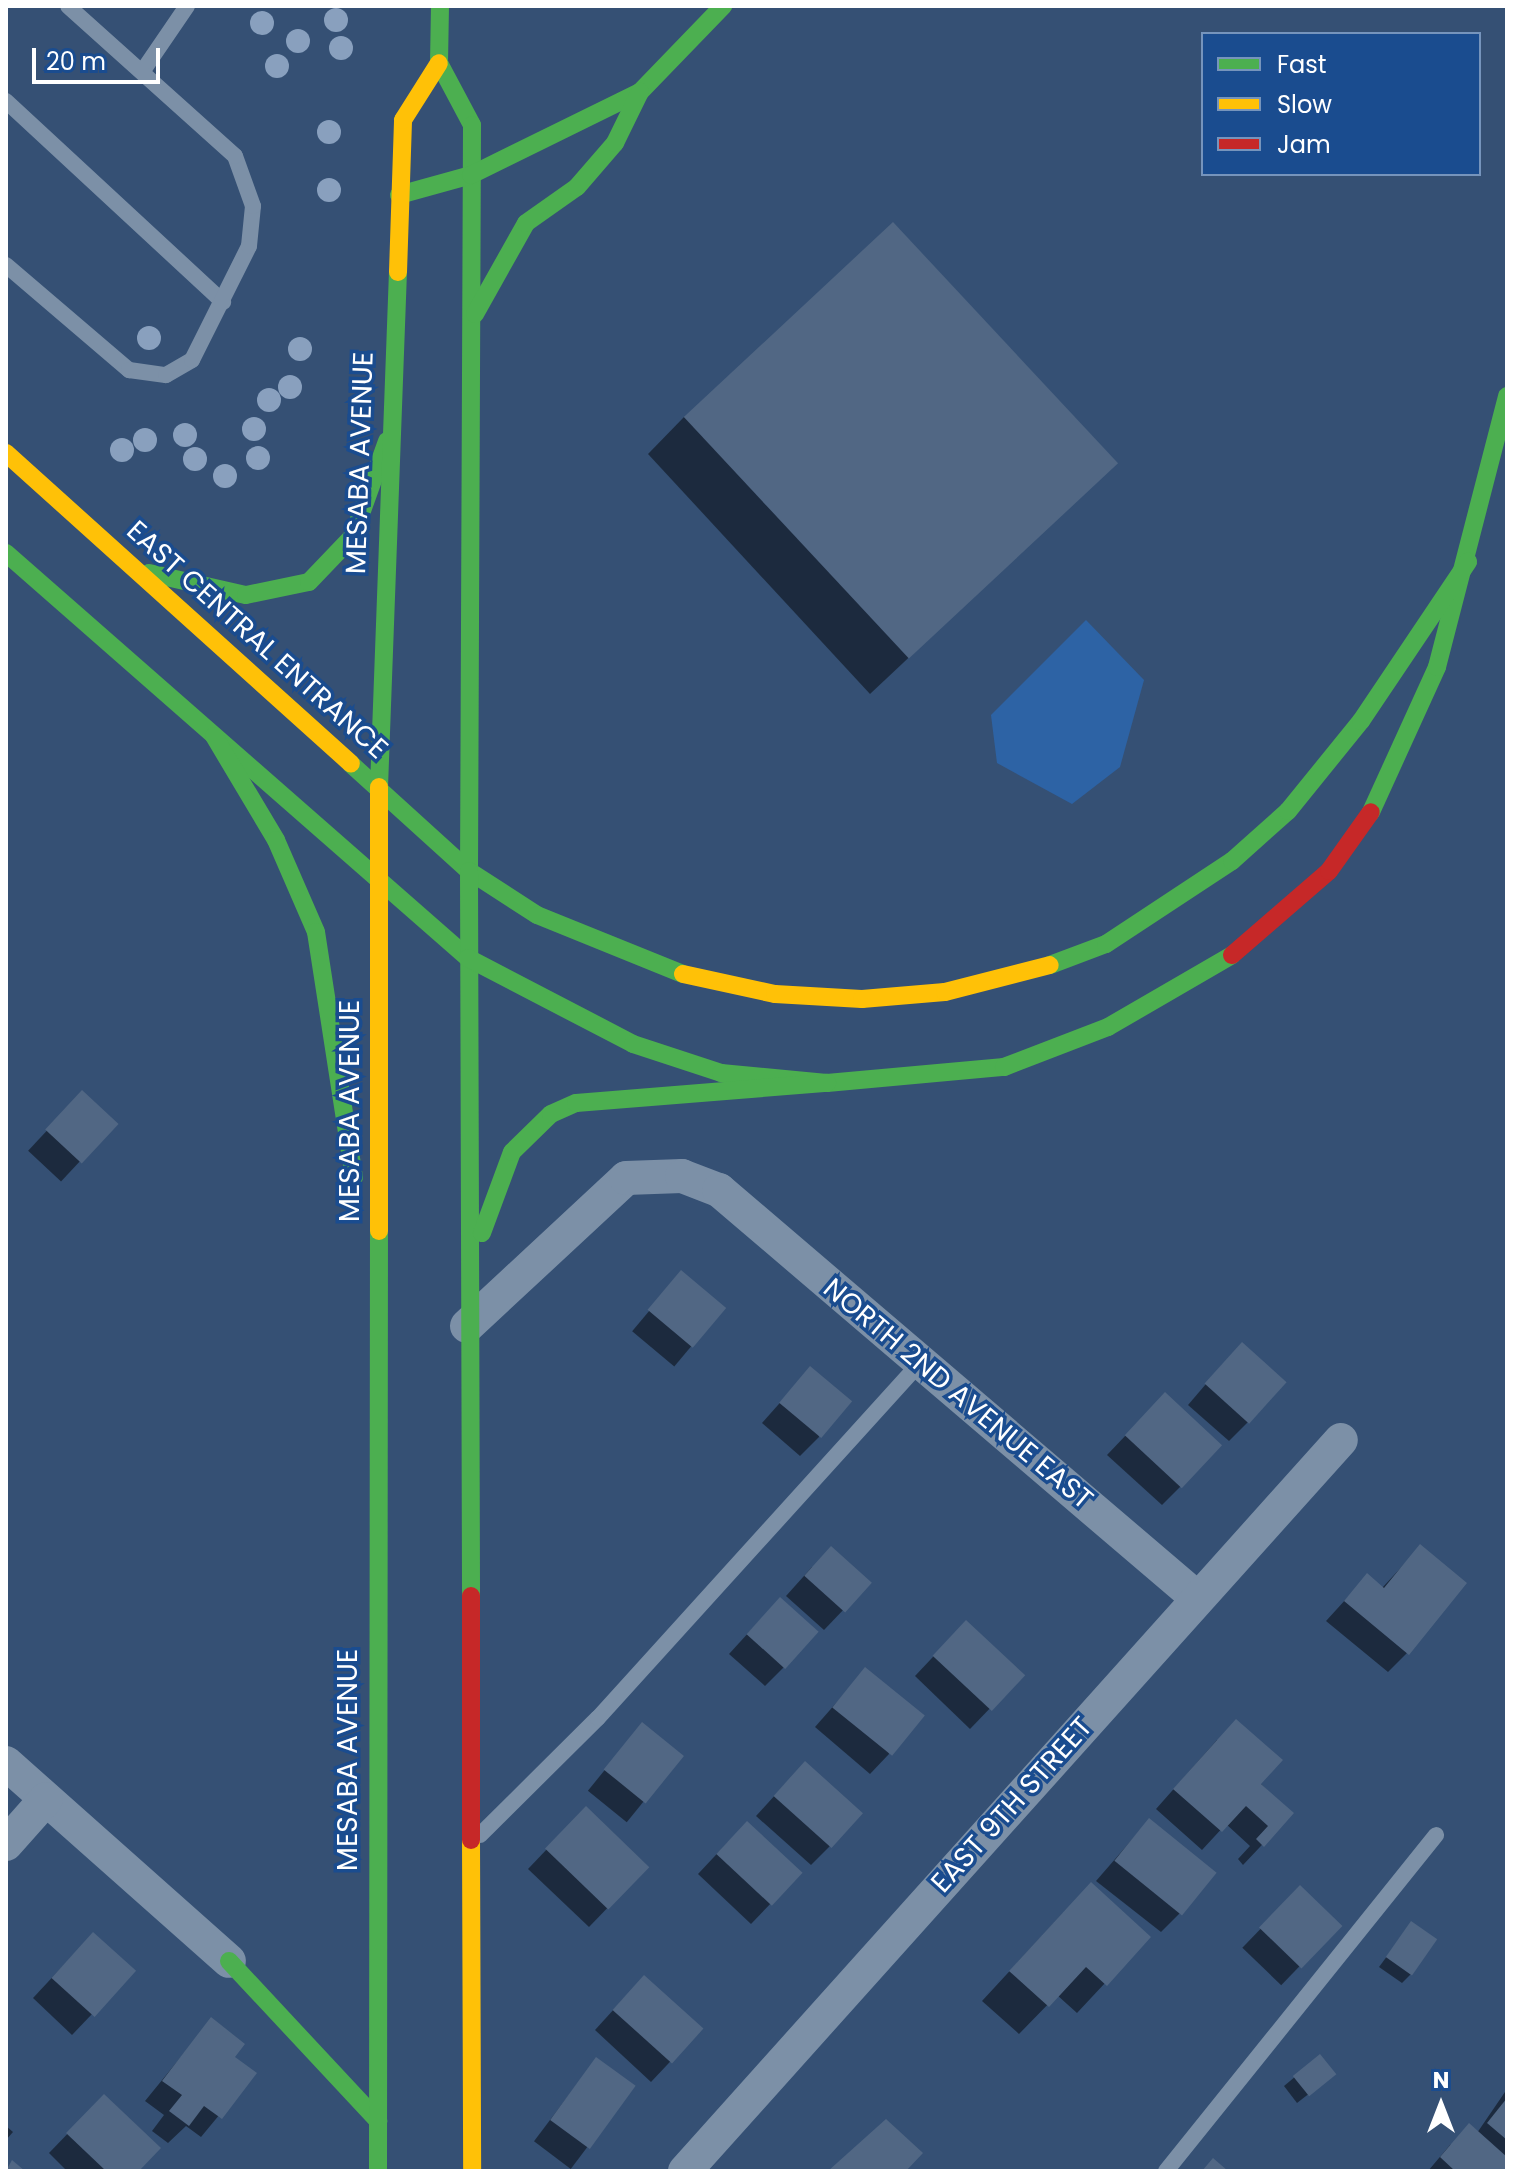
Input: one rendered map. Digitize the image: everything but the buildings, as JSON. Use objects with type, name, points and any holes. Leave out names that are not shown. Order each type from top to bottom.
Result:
[{"type":"main road","points":[[440,6],[439,63],[472,125],[467,1310],[472,2171]]},
{"type":"main road","points":[[470,323],[526,223],[577,187],[615,143],[640,92],[723,6]]},
{"type":"main road","name":"MESABA AVENUE","points":[[378,2171],[376,1347],[379,787],[387,441],[403,120],[439,63]]},
{"type":"main road","points":[[399,195],[471,175],[640,92]]},
{"type":"main road","points":[[467,1310],[497,1177],[528,1133],[551,1114],[612,1097],[922,1080],[1004,1067],[1108,1027],[1190,984],[1268,930],[1329,871],[1381,799],[1417,724],[1468,562],[1507,396]]},
{"type":"main road","points":[[138,570],[246,595],[309,582],[353,536],[387,441]]},
{"type":"main road","name":"EAST CENTRAL ENTRANCE","points":[[6,453],[469,871],[604,947],[775,994],[889,997],[1033,972],[1106,944],[1153,915],[1288,811],[1361,721],[1468,562]]},
{"type":"main road","points":[[6,553],[468,958],[633,1044],[721,1073],[827,1083]]},
{"type":"main road","points":[[214,736],[276,840],[316,932],[334,1021],[376,1347]]},
{"type":"main road","points":[[229,1961],[378,2121]]},
{"type":"street","name":"NORTH 2ND AVENUE EAST","points":[[467,1310],[626,1178],[682,1176],[719,1190],[1197,1598]]},
{"type":"street","name":"EAST 9TH STREET","points":[[685,2171],[1341,1440]]},
{"type":"street","points":[[6,1763],[229,1961]]},
{"type":"street","points":[[6,1844],[46,1799]]},
{"type":"lane","points":[[6,265],[102,350],[146,375],[166,375],[192,360],[249,246],[249,186],[235,156],[68,6]]},
{"type":"lane","points":[[142,72],[187,6]]},
{"type":"lane","points":[[6,101],[223,302]]},
{"type":"lane","points":[[470,1845],[598,1718],[921,1362]]},
{"type":"lane","points":[[1166,2171],[1436,1835]]},
{"type":"shaded area","points":[[1086,620],[1144,680],[1120,767],[1072,804],[997,763],[991,715]]},
{"type":"traffic: fast","points":[[440,6],[439,63],[472,125],[469,871],[537,915],[683,974]]},
{"type":"traffic: fast","points":[[399,195],[471,175],[640,92],[723,6]]},
{"type":"traffic: fast","points":[[475,314],[526,223],[577,187],[615,143],[640,92]]},
{"type":"traffic: fast","points":[[379,787],[398,272]]},
{"type":"traffic: fast","points":[[1371,812],[1437,667],[1507,396]]},
{"type":"traffic: fast","points":[[149,573],[246,595],[309,582],[353,536],[387,441]]},
{"type":"traffic: fast","points":[[6,553],[468,958]]},
{"type":"traffic: fast","points":[[1050,965],[1106,944],[1232,861],[1288,811],[1361,721],[1468,562]]},
{"type":"traffic: fast","points":[[214,736],[276,840],[316,932],[354,1177]]},
{"type":"traffic: fast","points":[[351,764],[469,871],[471,1596]]},
{"type":"traffic: fast","points":[[468,958],[633,1044],[721,1073],[827,1083],[1004,1067],[1108,1027],[1232,955]]},
{"type":"traffic: fast","points":[[482,1233],[512,1152],[551,1114],[576,1103],[827,1083]]},
{"type":"traffic: fast","points":[[378,2171],[379,1231]]},
{"type":"traffic: fast","points":[[229,1961],[378,2121]]},
{"type":"traffic: slow","points":[[398,272],[403,120],[439,63]]},
{"type":"traffic: slow","points":[[6,453],[351,764]]},
{"type":"traffic: slow","points":[[379,787],[379,1231]]},
{"type":"traffic: slow","points":[[683,974],[775,994],[862,999],[945,992],[1050,965]]},
{"type":"traffic: slow","points":[[471,1840],[472,2171]]},
{"type":"traffic: jam","points":[[1232,955],[1329,871],[1371,812]]},
{"type":"traffic: jam","points":[[471,1596],[471,1840]]}]
